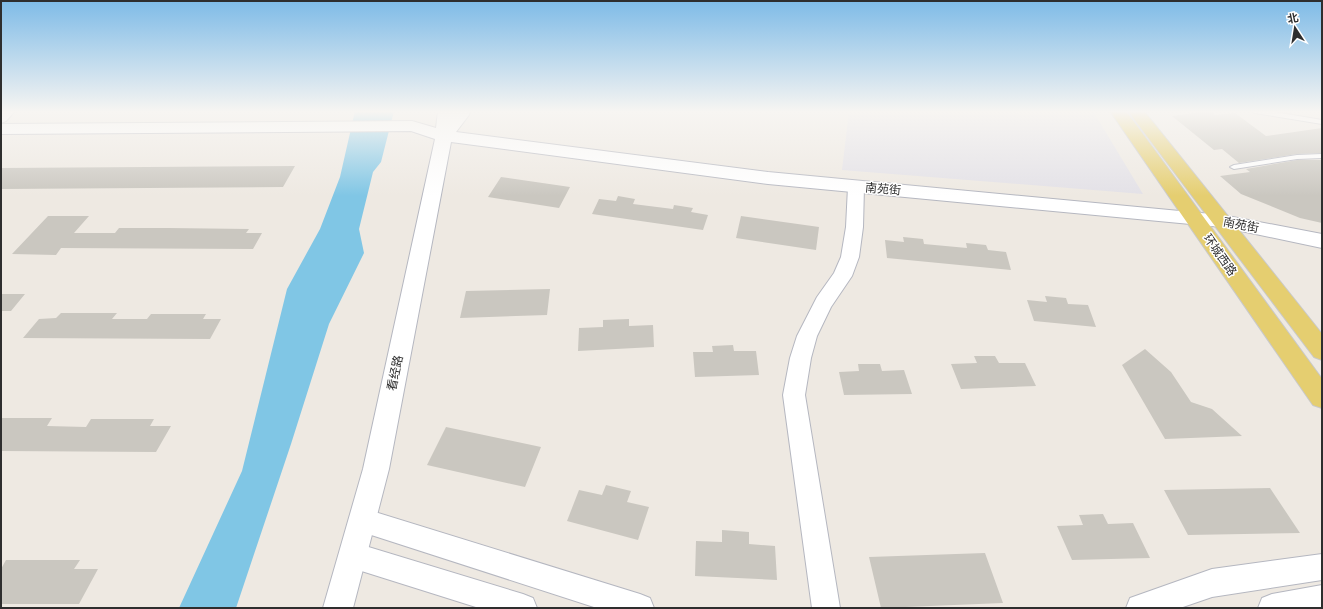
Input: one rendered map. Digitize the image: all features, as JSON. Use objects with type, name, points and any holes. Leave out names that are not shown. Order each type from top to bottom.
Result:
[{"type":"main road","name":"环城西路","points":[[1138,139],[1322,398]]},
{"type":"main road","name":"环城西路","points":[[1158,139],[1322,351]]},
{"type":"street","name":"看经路","points":[[338,608],[376,469],[443,139]]},
{"type":"street","name":"南苑街","points":[[470,139],[768,178],[1222,221],[1322,241]]},
{"type":"street","points":[[826,608],[794,395],[798,360],[807,332],[824,302],[847,268],[852,248],[856,187]]},
{"type":"street","points":[[362,520],[640,608]]},
{"type":"street","points":[[352,555],[523,608]]},
{"type":"street","points":[[1140,608],[1212,583],[1322,566]]},
{"type":"street","points":[[1272,608],[1322,599]]},
{"type":"lane","points":[[1234,167],[1297,157],[1322,156]]},
{"type":"shaded area","points":[[846,139],[1110,139],[1143,194],[842,170]]},
{"type":"water","points":[[349,139],[387,139],[381,162],[373,172],[359,229],[364,253],[329,324],[291,444],[236,608],[179,608],[242,471],[287,289],[320,229],[340,177]]},
{"type":"building","points":[[1201,139],[1322,139],[1322,153],[1297,154],[1239,163],[1222,149],[1214,150]]},
{"type":"building","points":[[1297,160],[1322,160],[1322,223],[1300,218],[1241,194],[1220,176],[1250,172],[1246,169]]},
{"type":"building","points":[[295,166],[283,187],[1,189],[1,168]]},
{"type":"building","points":[[501,177],[570,187],[559,208],[488,197]]},
{"type":"building","points":[[618,196],[635,199],[633,204],[673,209],[674,205],[693,208],[691,212],[708,215],[703,230],[592,214],[599,199],[616,201]]},
{"type":"building","points":[[48,216],[89,216],[74,233],[115,233],[119,228],[169,228],[249,229],[246,233],[262,233],[253,249],[61,248],[56,255],[12,254]]},
{"type":"building","points":[[741,216],[819,227],[816,250],[736,238]]},
{"type":"building","points":[[903,237],[923,239],[924,244],[967,248],[966,243],[986,245],[988,250],[1006,252],[1011,270],[887,258],[885,240],[904,242]]},
{"type":"building","points":[[550,289],[547,315],[460,318],[466,291]]},
{"type":"building","points":[[1,294],[25,294],[11,311],[1,311]]},
{"type":"building","points":[[1045,296],[1066,298],[1068,304],[1088,305],[1096,327],[1034,321],[1027,300],[1047,302]]},
{"type":"building","points":[[61,313],[117,313],[112,319],[147,319],[151,314],[206,314],[203,319],[221,319],[210,339],[23,338],[39,319],[56,318]]},
{"type":"building","points":[[629,319],[629,326],[653,325],[654,347],[578,351],[579,328],[603,327],[603,320]]},
{"type":"building","points":[[733,345],[734,351],[756,351],[759,375],[695,377],[693,352],[713,352],[712,346]]},
{"type":"building","points":[[1145,349],[1171,372],[1191,402],[1212,409],[1242,436],[1165,439],[1122,365]]},
{"type":"building","points":[[974,356],[995,356],[999,363],[1025,363],[1036,386],[961,389],[951,364],[977,363]]},
{"type":"building","points":[[858,364],[880,364],[882,371],[904,370],[912,394],[844,395],[839,372],[859,371]]},
{"type":"building","points":[[1,418],[52,418],[47,426],[86,427],[91,419],[154,419],[150,426],[171,426],[156,452],[1,451]]},
{"type":"building","points":[[446,427],[541,447],[525,487],[427,465]]},
{"type":"building","points":[[606,485],[631,491],[627,502],[649,507],[638,540],[567,521],[579,490],[602,495]]},
{"type":"building","points":[[1270,488],[1300,533],[1188,535],[1164,490]]},
{"type":"building","points":[[1103,514],[1108,524],[1133,523],[1150,558],[1072,560],[1057,526],[1083,525],[1079,515]]},
{"type":"building","points":[[722,530],[749,532],[749,544],[775,546],[777,580],[695,576],[696,541],[722,542]]},
{"type":"building","points":[[985,553],[1003,603],[881,608],[869,557]]},
{"type":"building","points":[[6,560],[80,560],[74,569],[98,569],[79,604],[1,604],[1,569]]}]
